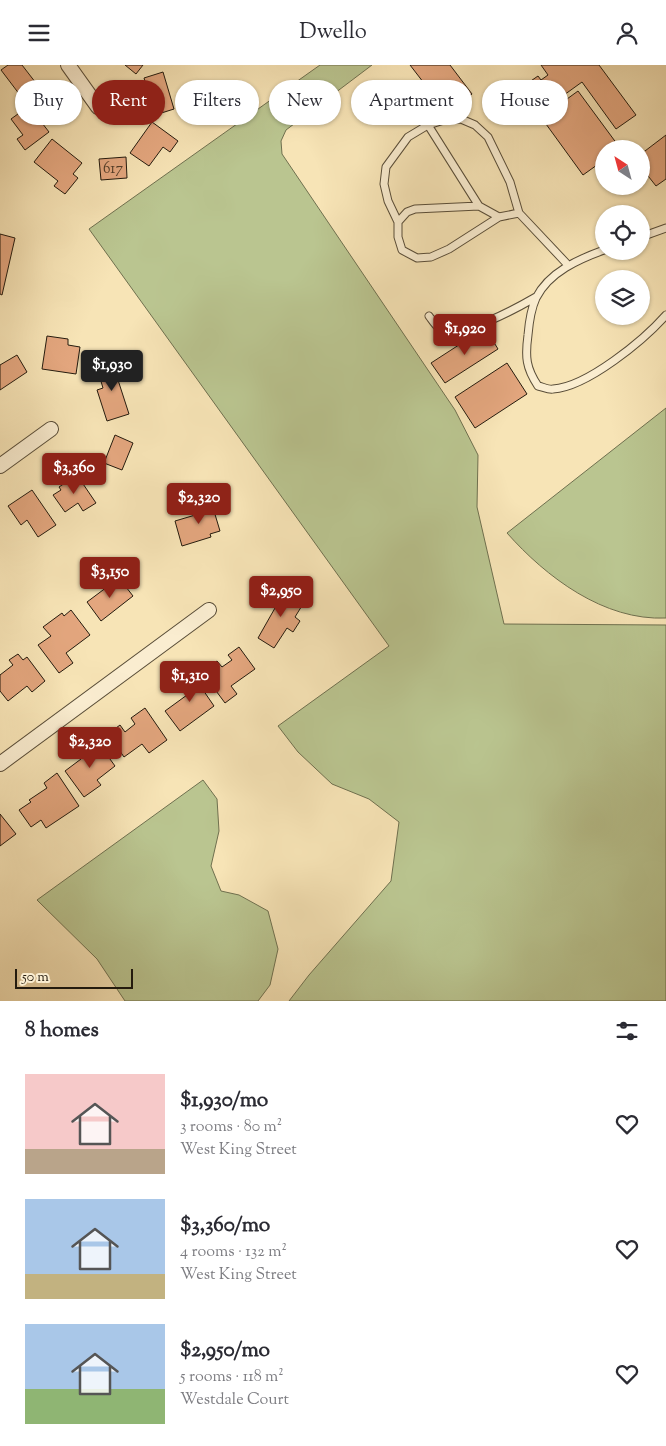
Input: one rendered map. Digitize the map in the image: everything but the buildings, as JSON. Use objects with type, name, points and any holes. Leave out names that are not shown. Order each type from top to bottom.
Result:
[{"type":"street","points":[[68,65],[92,99]]},
{"type":"street","points":[[0,466],[51,429]]},
{"type":"street","points":[[0,764],[209,610]]},
{"type":"lane","points":[[472,124],[488,137],[510,182],[519,213],[568,265]]},
{"type":"lane","points":[[499,217],[479,206],[428,125],[408,137],[386,167],[384,184],[388,201],[398,221],[398,237],[402,250],[416,258],[431,257],[450,249],[499,217],[519,213]]},
{"type":"lane","points":[[398,221],[407,212],[415,209],[479,206]]},
{"type":"lane","points":[[650,234],[666,228]]},
{"type":"lane","points":[[429,316],[438,327],[447,330],[460,330],[484,323],[536,297],[552,278],[568,265],[595,254]]},
{"type":"lane","points":[[536,297],[529,322],[526,350],[529,372],[538,386],[553,389],[580,382],[611,363],[653,330],[666,315]]},
{"type":"green space","points":[[320,65],[372,65],[341,88],[341,80],[299,80]]},
{"type":"green space","points":[[269,101],[269,125],[293,125],[286,130],[281,141],[282,154],[455,410],[478,455],[477,507],[504,624],[666,625],[666,1001],[289,1001],[309,975],[391,881],[399,822],[369,799],[332,784],[298,752],[278,726],[389,646],[89,229],[235,125],[259,125],[259,108]]},
{"type":"green space","points":[[666,408],[666,618],[643,617],[620,612],[578,593],[540,565],[507,533]]},
{"type":"green space","points":[[203,780],[217,799],[219,831],[211,866],[221,891],[239,895],[268,911],[278,949],[270,985],[258,1001],[125,1001],[97,959],[37,900]]}]
